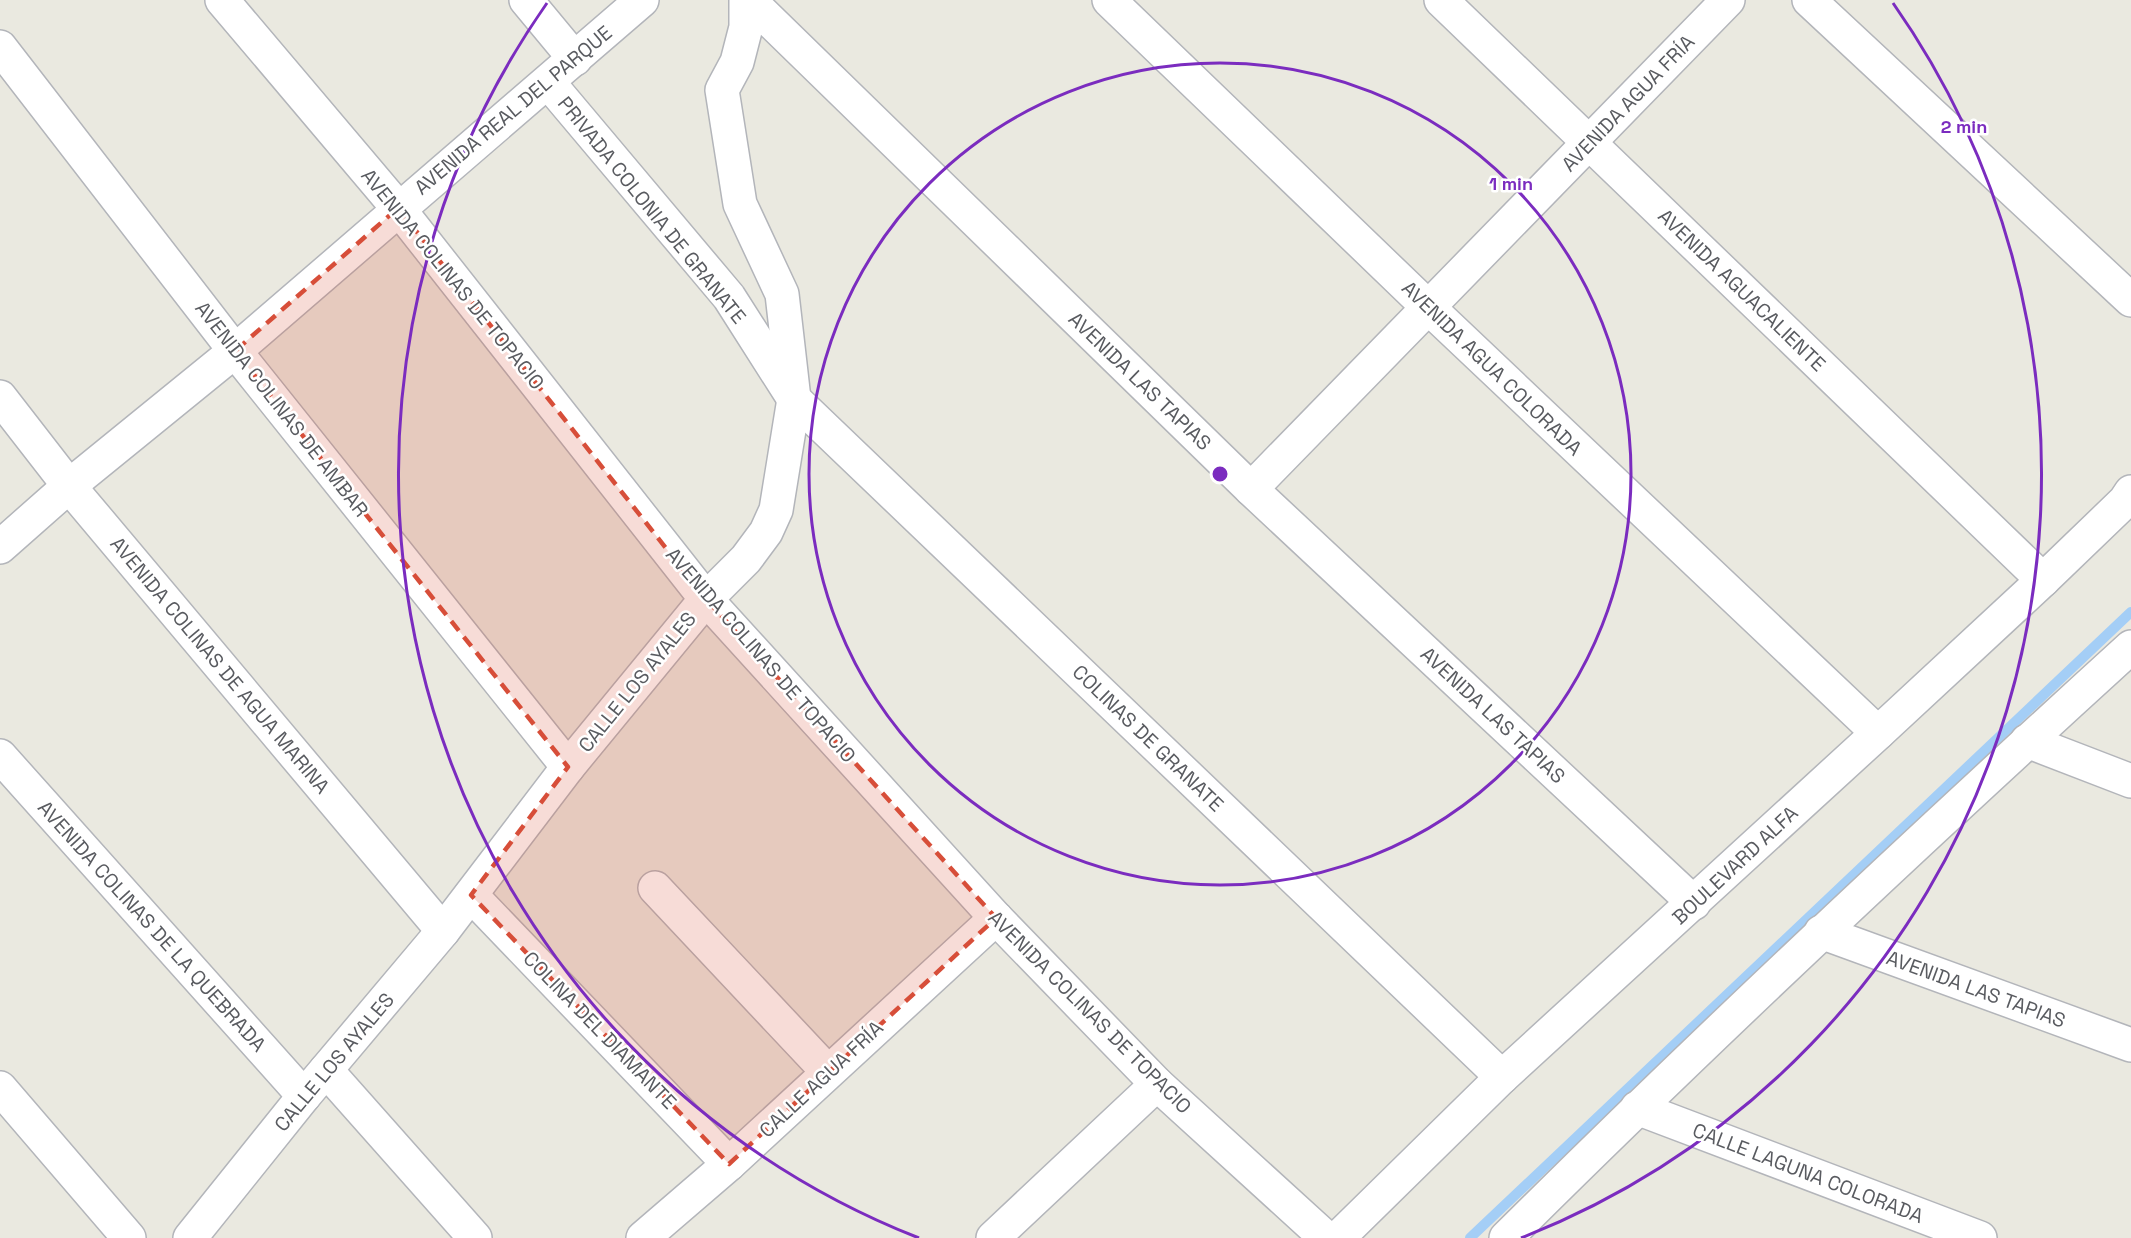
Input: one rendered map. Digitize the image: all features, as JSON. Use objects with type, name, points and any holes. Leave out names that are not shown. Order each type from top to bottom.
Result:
[{"type":"street","name":"AVENIDA COLINAS DE TOPACIO","points":[[222,0],[398,208],[706,599],[996,918],[1157,1084],[1326,1238]]},
{"type":"street","points":[[526,0],[575,58]]},
{"type":"street","name":"AVENIDA REAL DEL PARQUE","points":[[0,547],[69,486],[234,351],[642,0]]},
{"type":"street","name":"CALLE LOS AYALES","points":[[190,1238],[304,1096],[443,931],[568,767],[706,599],[746,559],[766,532],[777,510],[794,399],[782,294],[740,204],[723,90],[736,62],[746,27],[748,0]]},
{"type":"street","name":"AVENIDA LAS TAPIAS","points":[[748,0],[1251,489],[1694,903]]},
{"type":"street","name":"AVENIDA AGUA COLORADA","points":[[1109,0],[1429,308],[1878,733]]},
{"type":"street","name":"AVENIDA AGUACALIENTE","points":[[1441,0],[2043,580]]},
{"type":"street","name":"AVENIDA AGUA FRÍA","points":[[1251,489],[1728,0]]},
{"type":"street","points":[[1809,0],[2131,300]]},
{"type":"street","name":"AVENIDA COLINAS DE AMBAR","points":[[0,46],[234,351],[568,767]]},
{"type":"street","name":"PRIVADA COLONIA DE GRANATE","points":[[548,82],[729,297],[794,399]]},
{"type":"street","name":"AVENIDA COLINAS DE AGUA MARINA","points":[[0,397],[69,486],[443,931]]},
{"type":"street","name":"COLINAS DE GRANATE","points":[[794,399],[1502,1077]]},
{"type":"street","name":"BOULEVARD ALFA","points":[[1338,1238],[1502,1077],[2043,580],[2125,501],[2131,492]]},
{"type":"street","points":[[1506,1238],[1637,1108],[1770,984],[1821,932],[2131,646]]},
{"type":"street","points":[[2027,741],[2131,781]]},
{"type":"street","name":"AVENIDA COLINAS DE LA QUEBRADA","points":[[0,756],[304,1096]]},
{"type":"street","points":[[655,888],[828,1072]]},
{"type":"street","name":"COLINA DEL DIAMANTE","points":[[471,895],[729,1164]]},
{"type":"street","name":"CALLE AGUA FRÍA","points":[[643,1238],[729,1164],[996,918]]},
{"type":"street","name":"AVENIDA LAS TAPIAS","points":[[1821,932],[2131,1045]]},
{"type":"street","points":[[326,1071],[475,1238]]},
{"type":"street","points":[[993,1238],[1157,1084]]},
{"type":"street","points":[[0,1088],[129,1238]]},
{"type":"street","name":"CALLE LAGUNA COLORADA","points":[[1637,1108],[1980,1238]]},
{"type":"highlighted area","points":[[398,208],[706,599],[996,918],[729,1164],[471,895],[568,767],[235,351]]},
{"type":"waterway","points":[[1470,1238],[2131,612]]}]
